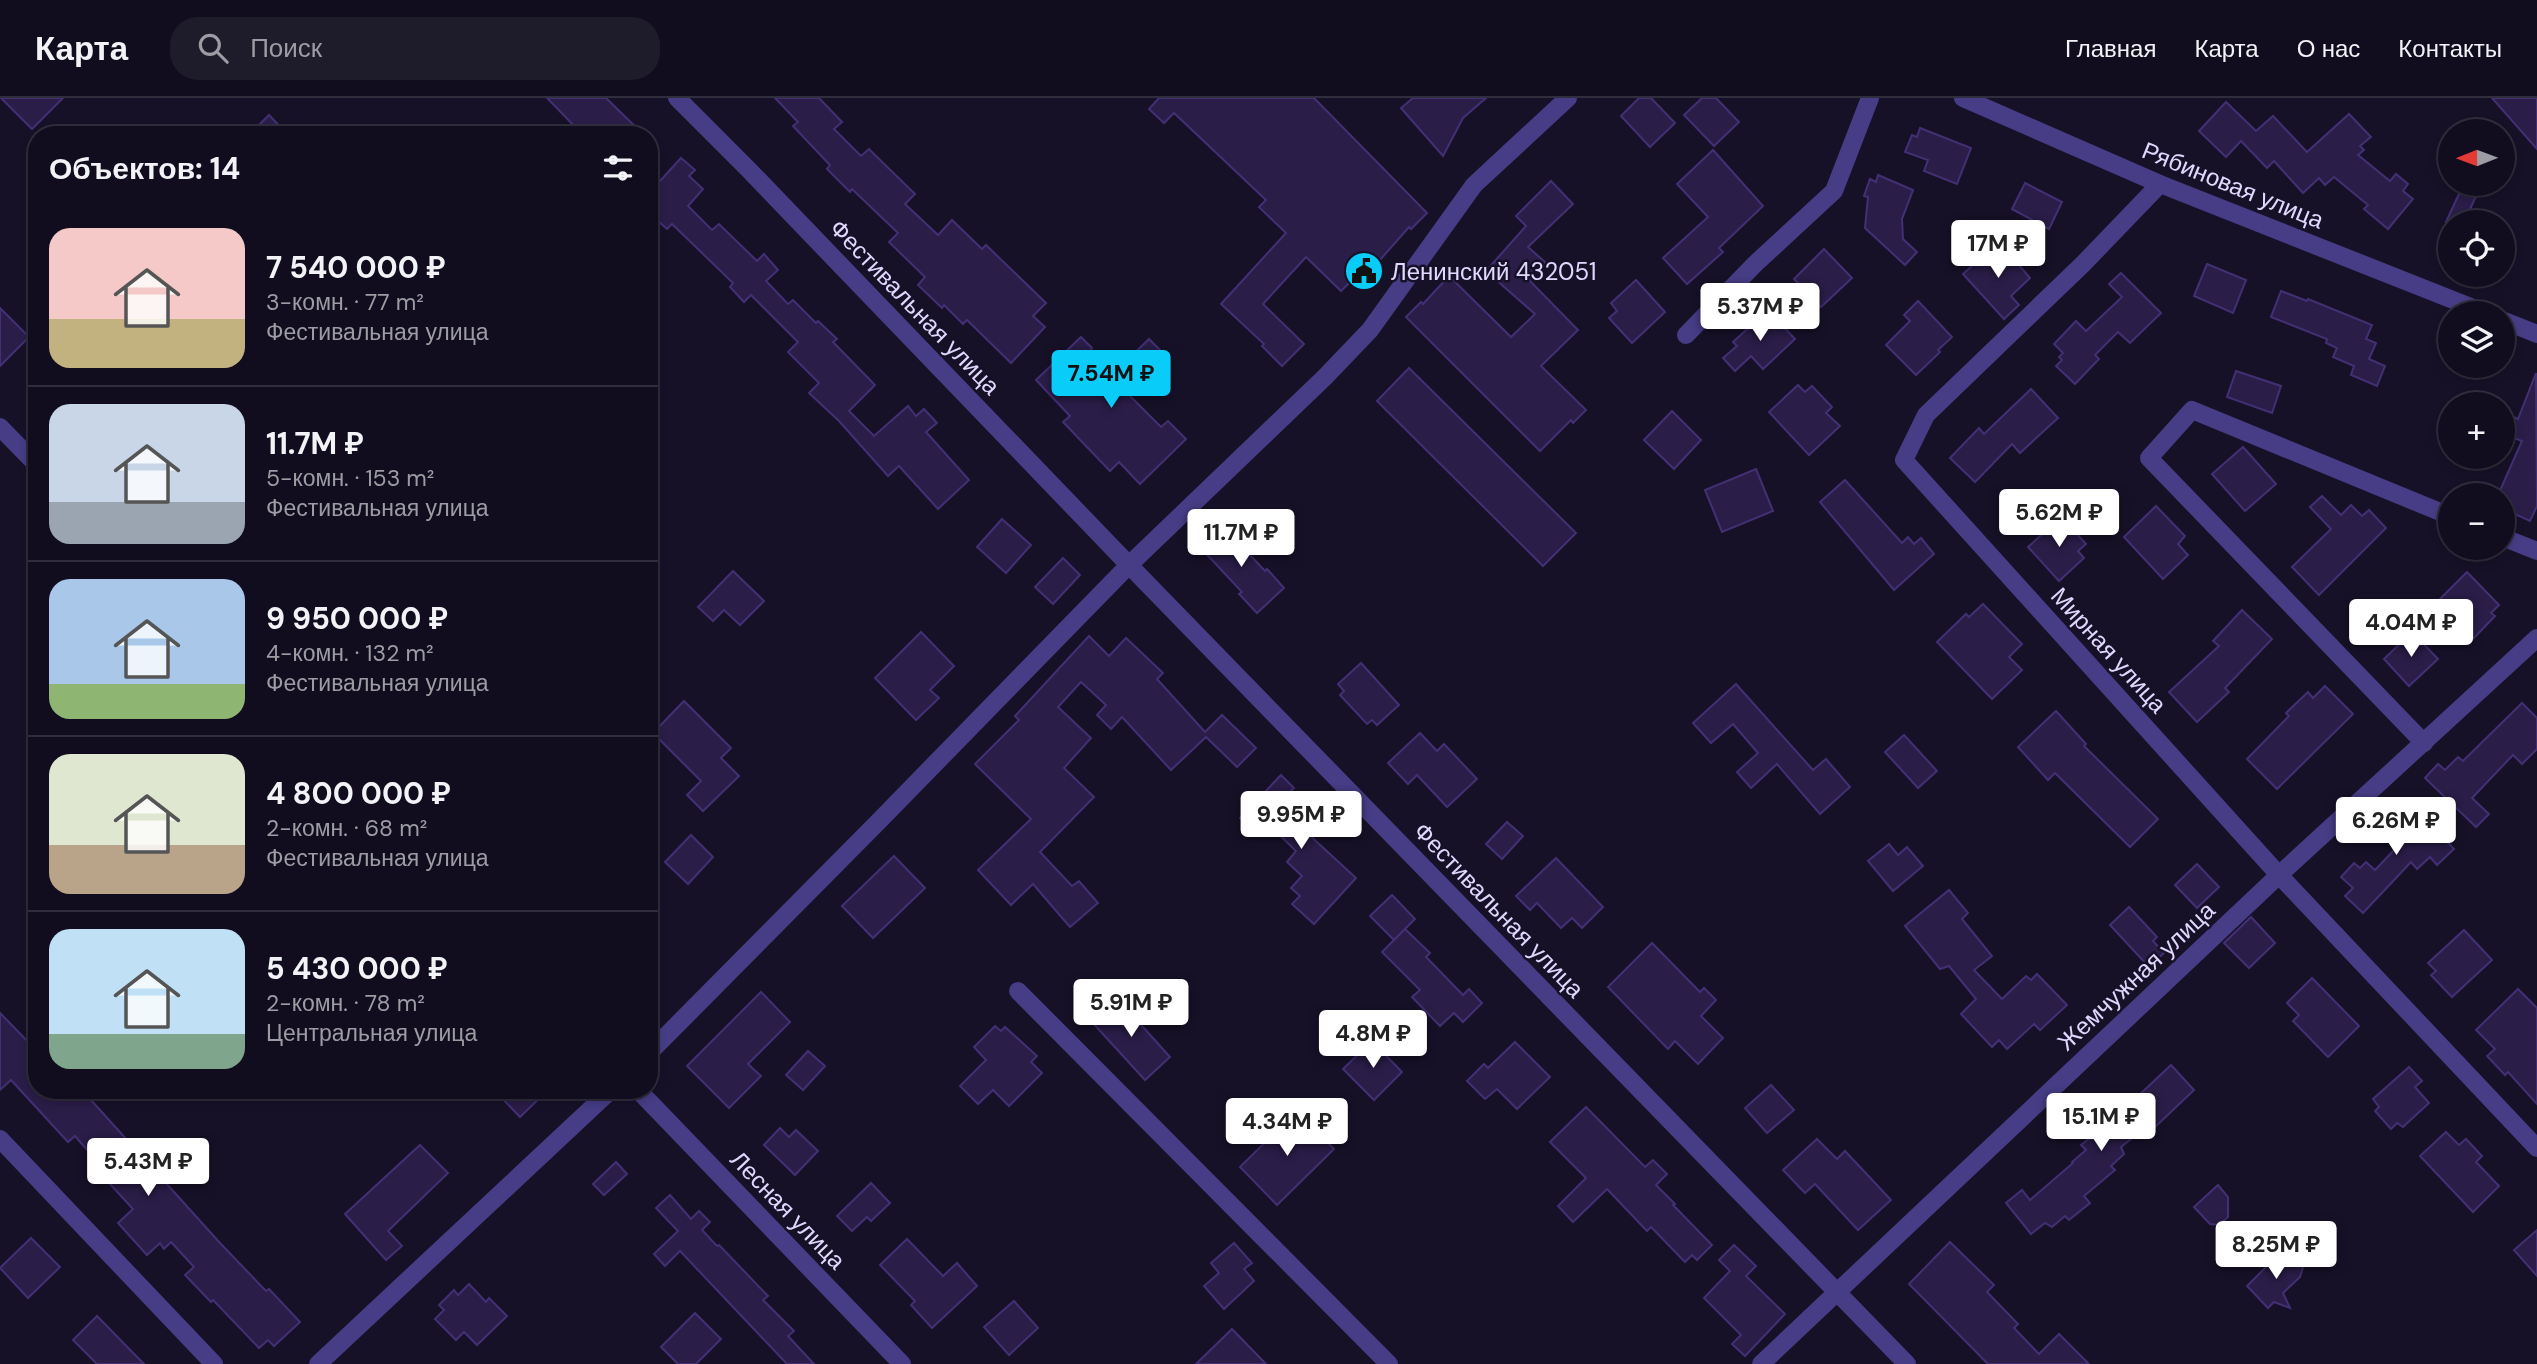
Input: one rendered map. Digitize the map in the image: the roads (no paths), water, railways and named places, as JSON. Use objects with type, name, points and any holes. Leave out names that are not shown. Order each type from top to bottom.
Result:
[{"type":"street","name":"Фестивальная улица","points":[[677,98],[1907,1364]]},
{"type":"street","points":[[658,1043],[1129,565],[1325,377],[1370,330],[1474,185],[1568,98]]},
{"type":"street","points":[[1686,335],[1755,264],[1834,191],[1870,98]]},
{"type":"street","name":"Рябиновая улица","points":[[1964,98],[2160,184],[2456,301]]},
{"type":"street","name":"Мирная улица","points":[[2160,184],[2083,264],[1926,415],[1904,460],[2279,875],[2537,1148]]},
{"type":"street","points":[[2515,325],[2537,334]]},
{"type":"street","points":[[2424,743],[2149,458],[2192,410],[2438,511]]},
{"type":"street","points":[[0,427],[28,456]]},
{"type":"street","points":[[2515,542],[2537,551]]},
{"type":"street","name":"Жемчужная улица","points":[[1761,1364],[2279,875],[2537,638]]},
{"type":"street","points":[[1018,991],[1389,1364]]},
{"type":"street","points":[[318,1364],[601,1099]]},
{"type":"street","name":"Лесная улица","points":[[647,1099],[902,1364]]},
{"type":"street","points":[[0,1139],[215,1364]]},
{"type":"place","name":"Ленинский 432051","points":[[1364,271]]}]
